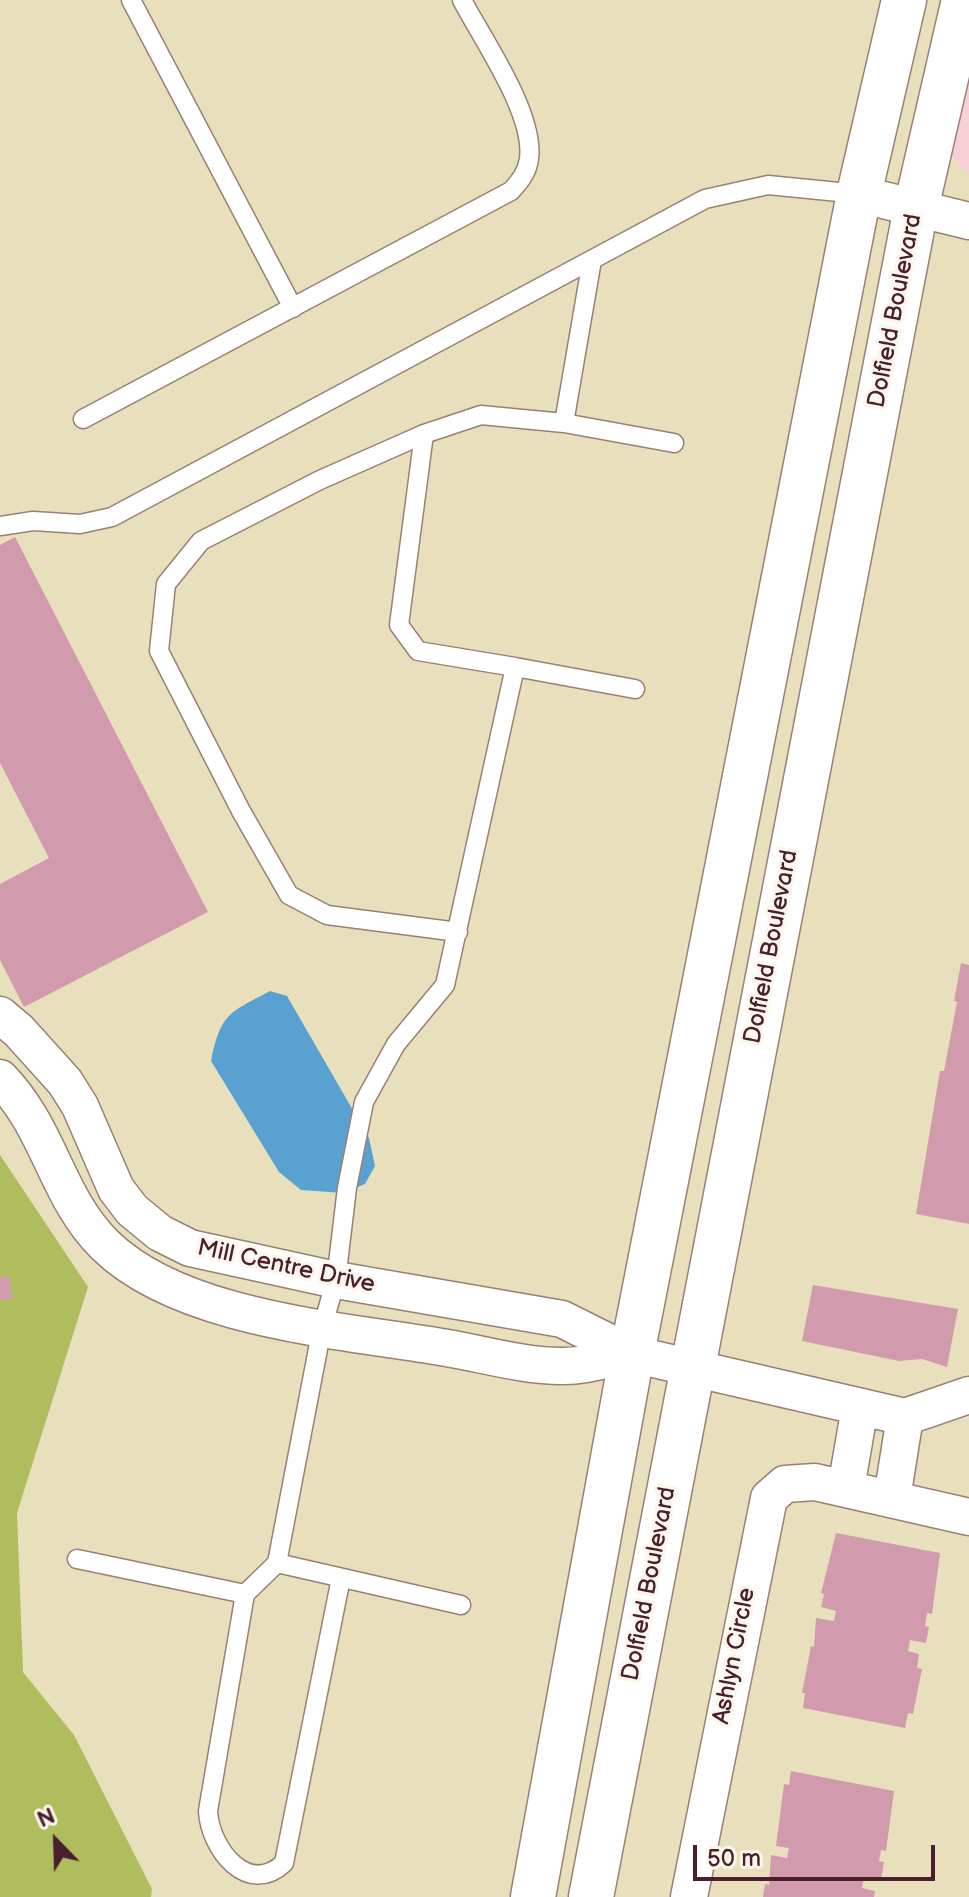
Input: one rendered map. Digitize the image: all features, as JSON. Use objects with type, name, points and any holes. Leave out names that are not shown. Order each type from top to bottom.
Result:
[{"type":"main road","points":[[533,1897],[632,1354],[859,194],[904,0]]},
{"type":"main road","name":"Dolfield Boulevard","points":[[591,1897],[690,1368],[916,208],[964,0]]},
{"type":"street","points":[[859,194],[969,221]]},
{"type":"street","name":"Mill Centre Drive","points":[[0,1015],[19,1031],[65,1082],[80,1106],[116,1189],[132,1210],[160,1233],[190,1248],[336,1280],[562,1319],[632,1354],[905,1417]]},
{"type":"street","name":"Mill Centre Drive","points":[[0,1078],[41,1133],[79,1215],[104,1245],[133,1269],[170,1290],[208,1303],[322,1328],[562,1366],[632,1354]]},
{"type":"street","points":[[892,1498],[905,1417],[969,1395]]},
{"type":"street","points":[[846,1488],[860,1407]]},
{"type":"street","name":"Ashlyn Circle","points":[[689,1897],[764,1511],[775,1490],[785,1484],[815,1482],[969,1517]]},
{"type":"lane","points":[[131,0],[293,308]]},
{"type":"lane","points":[[83,419],[496,201],[524,176],[529,158],[521,113],[462,0]]},
{"type":"lane","points":[[0,526],[33,521],[80,524],[112,517],[705,199],[768,185],[859,194]]},
{"type":"lane","points":[[564,423],[592,260]]},
{"type":"lane","points":[[458,932],[327,915],[289,895],[241,811],[159,651],[166,584],[201,541],[320,480],[424,434],[481,415],[564,423],[674,443]]},
{"type":"lane","points":[[424,434],[399,625],[418,651],[635,689]]},
{"type":"lane","points":[[341,1578],[284,1863],[270,1880],[255,1885],[241,1882],[229,1870],[212,1842],[208,1811],[245,1594],[277,1563],[322,1328],[336,1280],[347,1188],[364,1102],[396,1044],[445,985],[472,850],[515,667]]},
{"type":"lane","points":[[77,1559],[245,1594]]},
{"type":"lane","points":[[277,1563],[461,1605]]},
{"type":"shaded area","points":[[969,43],[969,175],[952,157],[947,135]]},
{"type":"green space","points":[[0,1155],[88,1287],[17,1513],[23,1672],[74,1735],[152,1889],[151,1897],[0,1897]]},
{"type":"water","points":[[270,991],[287,996],[369,1138],[375,1166],[365,1184],[343,1193],[301,1190],[279,1172],[211,1061],[219,1033],[229,1016]]},
{"type":"building","points":[[15,537],[208,912],[24,1007],[0,960],[0,884],[49,858],[0,763],[0,545]]},
{"type":"building","points":[[961,963],[969,965],[969,1224],[916,1214],[940,1071],[944,1071],[957,1002],[954,1001]]},
{"type":"building","points":[[9,1276],[12,1299],[0,1301],[0,1277]]},
{"type":"building","points":[[813,1285],[958,1309],[947,1367],[922,1359],[899,1361],[802,1341]]},
{"type":"building","points":[[836,1533],[940,1553],[932,1614],[927,1613],[925,1626],[929,1627],[926,1643],[910,1640],[908,1651],[919,1654],[917,1668],[922,1669],[913,1714],[908,1713],[905,1728],[803,1708],[805,1693],[802,1693],[811,1646],[814,1647],[816,1618],[834,1621],[836,1611],[821,1607],[824,1594],[821,1593]]},
{"type":"building","points":[[791,1771],[894,1791],[886,1851],[881,1850],[879,1861],[884,1862],[881,1880],[864,1877],[862,1888],[875,1891],[874,1897],[763,1897],[765,1884],[769,1885],[771,1855],[787,1858],[789,1848],[776,1846],[784,1784],[789,1785]]}]
